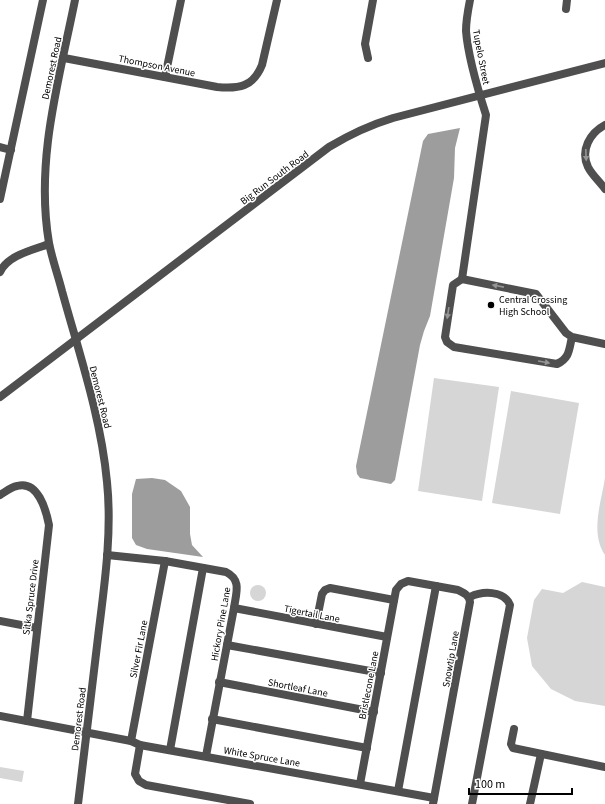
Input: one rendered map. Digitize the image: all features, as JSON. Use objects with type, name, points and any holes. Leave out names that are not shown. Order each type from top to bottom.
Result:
[{"type":"street","points":[[0,199],[43,0]]},
{"type":"street","name":"Demorest Road","points":[[75,0],[50,119],[46,156],[45,202],[49,244],[99,426],[107,482],[108,542],[78,804]]},
{"type":"street","points":[[165,77],[181,0]]},
{"type":"street","name":"Thompson Avenue","points":[[64,58],[217,87],[232,88],[247,84],[259,72],[262,65],[277,0]]},
{"type":"street","points":[[368,58],[365,44],[373,0]]},
{"type":"street","name":"Tupelo Street","points":[[462,279],[486,115],[479,94],[466,30],[466,19],[470,0]]},
{"type":"street","points":[[566,9],[568,0]]},
{"type":"street","name":"Big Run South Road","points":[[0,397],[334,144],[378,123],[479,94],[605,63]]},
{"type":"street","points":[[605,125],[597,130],[588,141],[585,155],[588,167],[605,189]]},
{"type":"street","points":[[0,147],[10,150]]},
{"type":"street","points":[[0,272],[2,268],[12,259],[49,244]]},
{"type":"street","points":[[572,336],[567,356],[564,360],[557,364],[454,347],[447,342],[444,337],[453,285],[462,279],[536,294],[566,334],[605,344]]},
{"type":"street","name":"Sitka Spruce Drive","points":[[0,495],[16,486],[24,485],[32,488],[44,506],[48,525],[27,721]]},
{"type":"street","name":"Hickory Pine Lane","points":[[107,555],[165,561],[226,572],[232,575],[237,585],[206,756]]},
{"type":"street","name":"Silver Fir Lane","points":[[131,741],[165,561]]},
{"type":"street","points":[[170,750],[203,568]]},
{"type":"street","name":"Bristlecone Lane","points":[[360,784],[396,590],[401,584],[408,581],[436,586]]},
{"type":"street","points":[[398,791],[436,586],[458,590],[470,597],[484,592],[503,596],[508,600],[510,605],[472,804]]},
{"type":"street","points":[[316,624],[322,594],[325,590],[330,588],[394,600]]},
{"type":"street","name":"Snowtip Lane","points":[[434,801],[470,597]]},
{"type":"street","name":"Tigertail Lane","points":[[234,608],[388,637]]},
{"type":"street","points":[[0,621],[36,628]]},
{"type":"street","points":[[227,645],[381,673]]},
{"type":"street","name":"Shortleaf Lane","points":[[219,682],[374,712]]},
{"type":"street","name":"White Spruce Lane","points":[[0,716],[131,741],[140,745],[398,791],[434,801]]},
{"type":"street","points":[[212,720],[367,748]]},
{"type":"street","points":[[514,729],[511,746],[513,748],[605,767]]},
{"type":"street","points":[[140,745],[135,774],[139,781],[146,785],[250,804]]},
{"type":"street","points":[[530,804],[540,754]]},
{"type":"shaded area","points":[[460,128],[455,148],[454,178],[430,316],[420,345],[395,480],[391,484],[360,478],[357,474],[356,466],[423,141],[428,134]]},
{"type":"shaded area","points":[[434,378],[499,387],[482,501],[418,491]]},
{"type":"shaded area","points":[[511,391],[579,403],[560,514],[492,503]]},
{"type":"shaded area","points":[[152,478],[165,480],[181,491],[190,507],[190,534],[192,545],[203,557],[147,549],[136,545],[132,538],[132,494],[136,479]]},
{"type":"shaded area","points":[[605,478],[605,555],[598,537],[597,528]]},
{"type":"shaded area","points":[[582,582],[605,587],[605,706],[575,701],[551,689],[532,666],[527,638],[534,600],[542,589],[563,593]]},
{"type":"shaded area","points":[[258,585],[265,590],[266,593],[261,600],[258,601],[251,596],[250,593],[255,586]]},
{"type":"shaded area","points":[[0,767],[24,771],[22,782],[0,778]]},
{"type":"place","name":"Central Crossing High School","points":[[491,305]]}]
